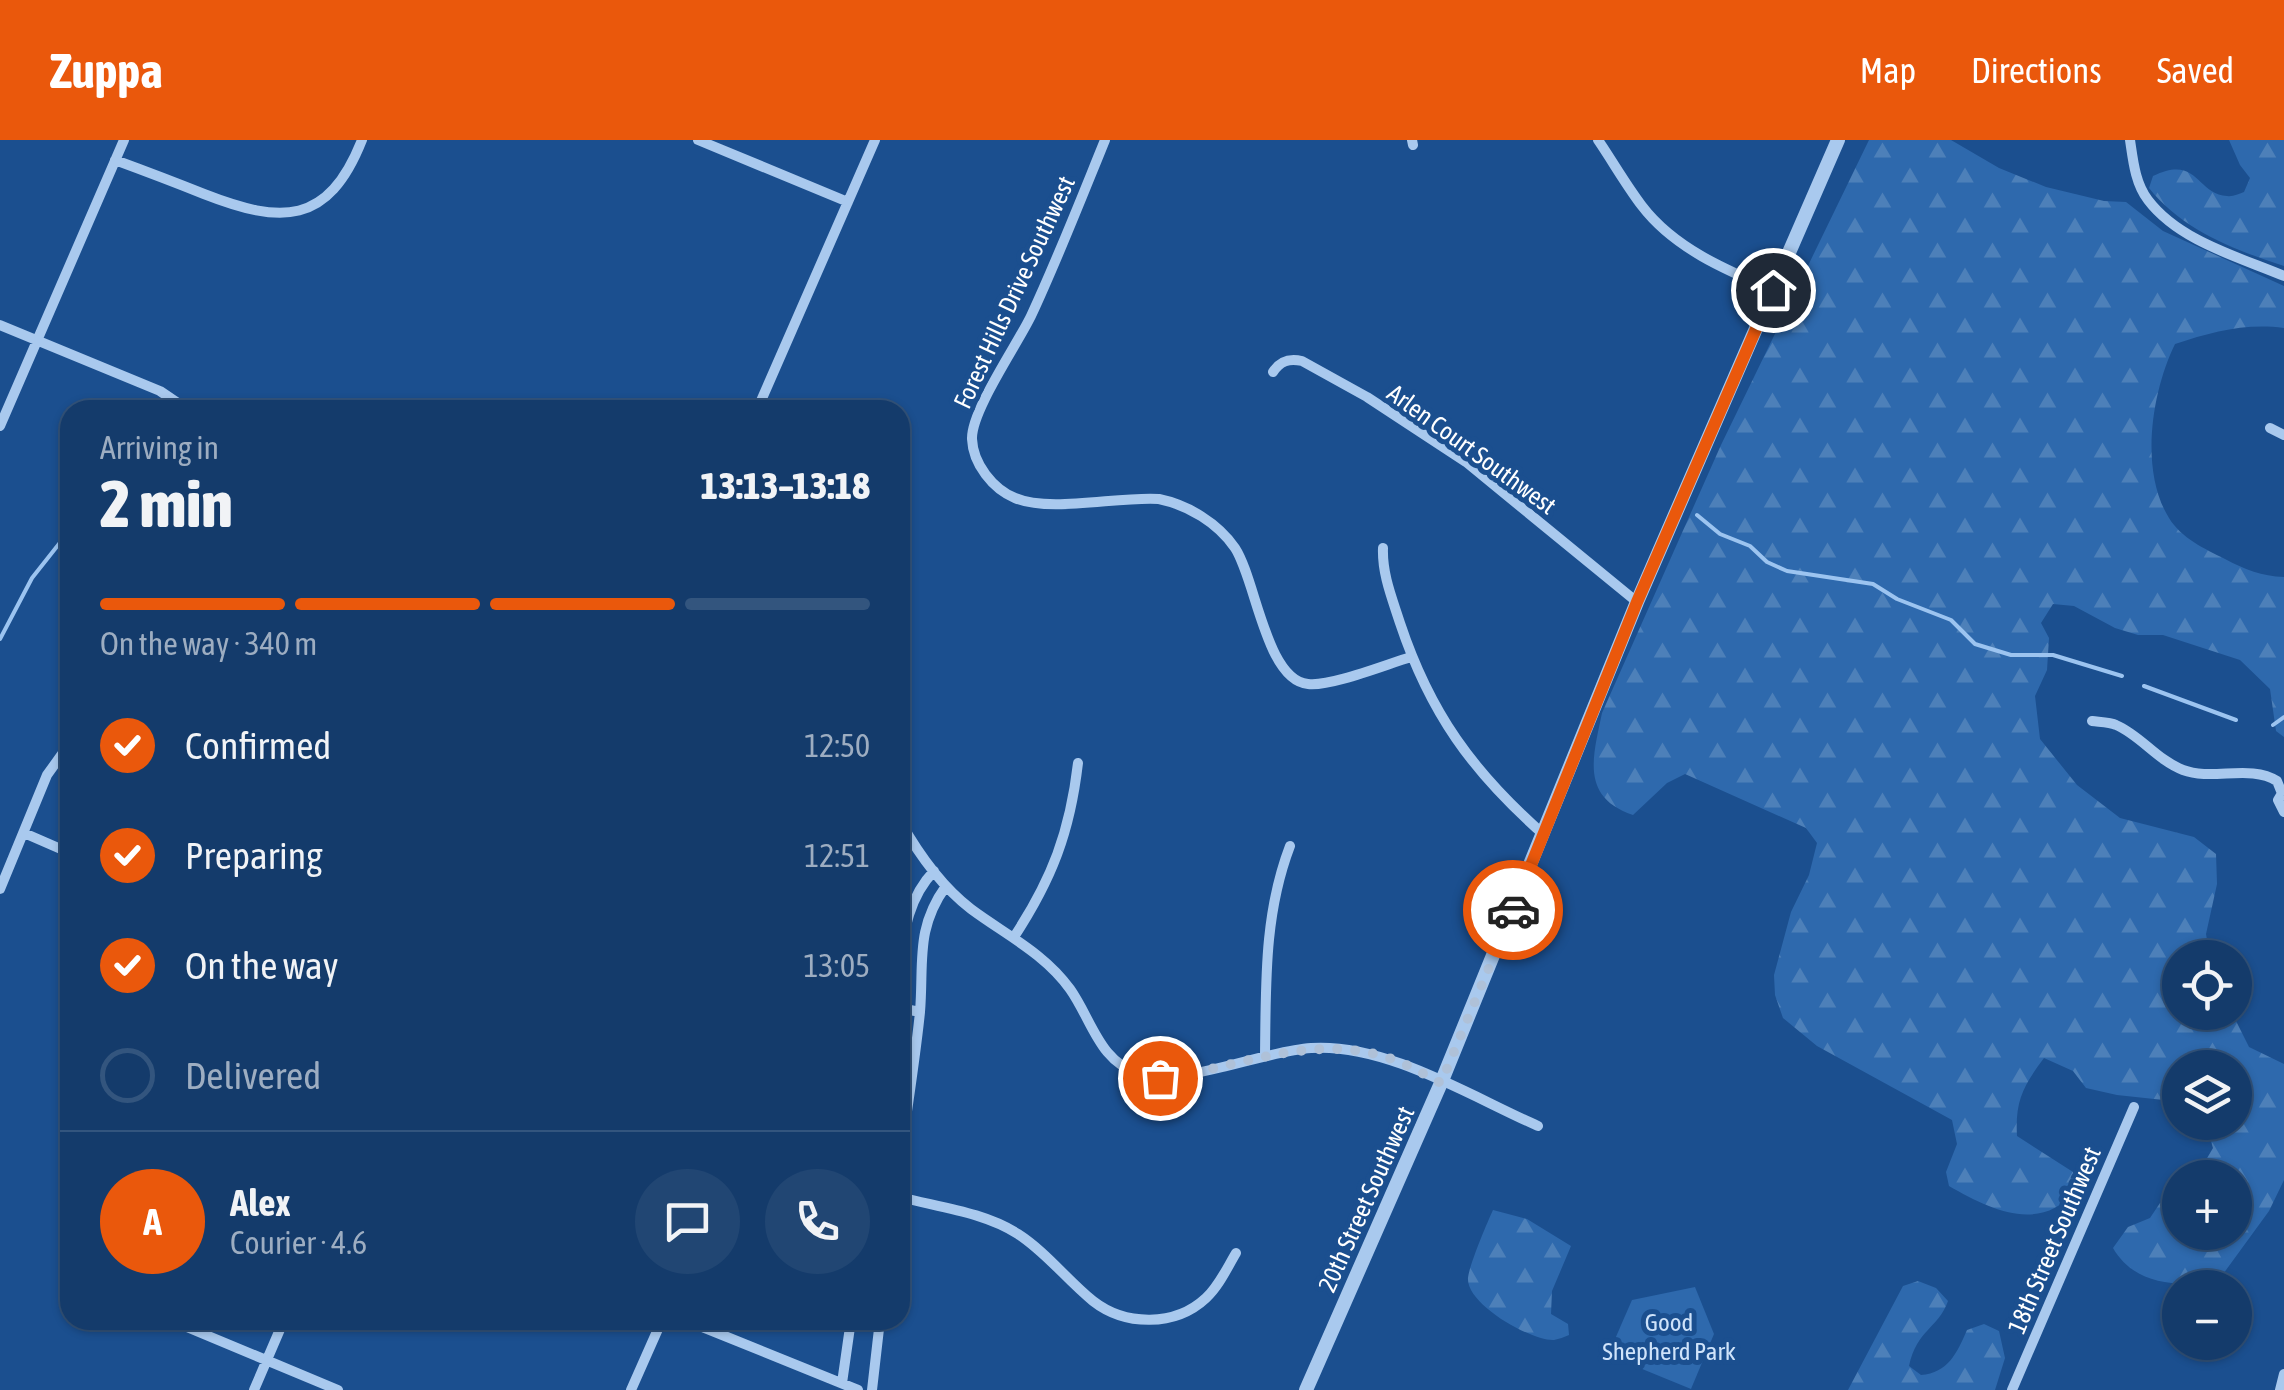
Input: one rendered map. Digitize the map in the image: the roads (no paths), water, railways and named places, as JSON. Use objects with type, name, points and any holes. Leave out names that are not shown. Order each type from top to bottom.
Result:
[{"type":"street","points":[[0,426],[124,140]]},
{"type":"street","points":[[115,160],[248,210],[277,214],[311,206],[331,192],[344,178],[362,140]]},
{"type":"street","points":[[698,140],[848,202]]},
{"type":"street","points":[[761,400],[875,140]]},
{"type":"street","name":"Forest Hills Drive Southwest","points":[[1105,140],[1033,311],[977,417],[972,438],[978,460],[1002,492],[1024,501],[1146,498],[1179,504],[1197,514],[1236,549],[1276,659],[1296,681],[1324,682],[1411,657]]},
{"type":"street","points":[[1598,140],[1642,206],[1674,238],[1711,261],[1773,290]]},
{"type":"street","name":"20th Street Southwest","points":[[1310,1389],[1441,1083],[1637,602],[1838,140]]},
{"type":"street","points":[[2130,140],[2134,168],[2146,198],[2170,222],[2200,240],[2284,276]]},
{"type":"street","points":[[0,325],[173,400]]},
{"type":"street","name":"Arlen Court Southwest","points":[[1273,372],[1280,363],[1302,361],[1398,416],[1480,474],[1637,602]]},
{"type":"street","points":[[2270,428],[2284,435]]},
{"type":"street","points":[[1382,548],[1389,589],[1422,684],[1450,734],[1542,834]]},
{"type":"street","points":[[2092,721],[2116,725],[2186,771],[2259,774],[2277,781],[2283,790],[2278,800],[2284,812]]},
{"type":"street","points":[[0,889],[60,756]]},
{"type":"street","points":[[1014,938],[1058,858],[1073,808],[1078,763]]},
{"type":"street","points":[[24,834],[60,848]]},
{"type":"street","points":[[910,835],[946,886],[1052,966],[1072,992],[1106,1052],[1132,1072],[1150,1077],[1170,1076],[1307,1048],[1352,1050],[1397,1061],[1538,1126]]},
{"type":"street","points":[[1265,1055],[1268,932],[1279,874],[1290,846]]},
{"type":"street","points":[[910,913],[922,884],[934,870]]},
{"type":"street","points":[[910,1086],[920,1012],[925,926],[930,910],[946,886]]},
{"type":"street","points":[[910,1010],[920,1012]]},
{"type":"street","name":"18th Street Southwest","points":[[2012,1390],[2134,1106]]},
{"type":"street","points":[[910,1200],[975,1216],[1014,1231],[1092,1300],[1113,1314],[1129,1318],[1159,1319],[1193,1308],[1211,1294],[1236,1253]]},
{"type":"street","points":[[194,1330],[338,1390]]},
{"type":"street","points":[[254,1390],[280,1330]]},
{"type":"street","points":[[631,1390],[658,1330]]},
{"type":"street","points":[[710,1330],[858,1390]]},
{"type":"street","points":[[842,1383],[849,1330]]},
{"type":"street","points":[[872,1390],[879,1330]]},
{"type":"street","points":[[2280,1390],[2284,1374]]},
{"type":"waterway","points":[[1697,515],[1720,534],[1750,546],[1767,562],[1787,571],[1873,584],[1897,599],[1951,620],[1975,644],[2011,655],[2053,655],[2122,676]]},
{"type":"waterway","points":[[0,639],[32,578],[60,543]]},
{"type":"waterway","points":[[2144,686],[2236,720]]},
{"type":"waterway","points":[[2273,725],[2284,717]]},
{"type":"park label","name":"Good Shepherd Park","points":[[1669,1336]]}]
